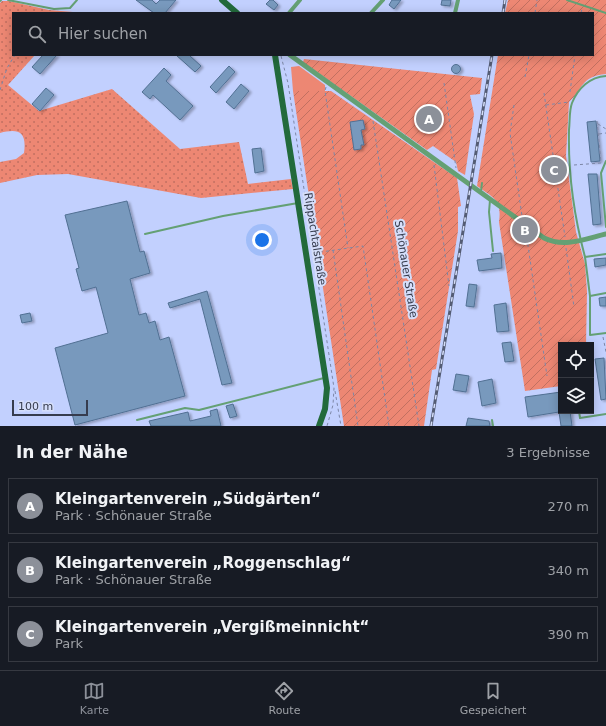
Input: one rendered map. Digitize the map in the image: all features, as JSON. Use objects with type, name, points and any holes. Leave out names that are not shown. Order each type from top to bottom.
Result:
[{"type":"main road","points":[[226,1],[236,12]]},
{"type":"main road","name":"Rippachtalstraße","points":[[276,56],[326,377],[327,399],[323,417],[319,426]]},
{"type":"street","points":[[291,12],[300,0]]},
{"type":"street","points":[[372,12],[383,0]]},
{"type":"street","points":[[455,12],[458,0]]},
{"type":"street","points":[[291,56],[481,193],[553,242],[566,243],[606,234]]},
{"type":"lane","points":[[8,0],[54,9],[70,8],[77,0]]},
{"type":"lane","points":[[567,0],[606,13]]},
{"type":"lane","points":[[606,76],[598,77],[581,88],[572,103],[569,128],[570,165],[578,231],[585,257],[590,296],[590,335],[606,333]]},
{"type":"lane","points":[[606,161],[601,174],[606,227]]},
{"type":"lane","points":[[481,193],[482,183]]},
{"type":"lane","points":[[490,199],[489,212],[493,251]]},
{"type":"lane","points":[[145,234],[223,216],[299,203]]},
{"type":"lane","points":[[585,257],[606,254]]},
{"type":"lane","points":[[590,296],[606,293]]},
{"type":"lane","points":[[137,420],[185,408],[199,410],[326,377]]},
{"type":"lane","points":[[579,414],[580,418],[606,414]]},
{"type":"lane","points":[[492,420],[493,426]]},
{"type":"path","points":[[535,12],[537,0]]},
{"type":"path","points":[[0,90],[7,68],[14,56]]},
{"type":"path","points":[[280,56],[288,83],[313,253],[341,426]]},
{"type":"path","points":[[525,77],[528,56]]},
{"type":"path","points":[[570,92],[575,56]]},
{"type":"path","points":[[328,82],[325,91],[348,248]]},
{"type":"path","points":[[444,83],[457,175]]},
{"type":"path","points":[[544,93],[574,307]]},
{"type":"path","points":[[546,105],[569,102],[572,103]]},
{"type":"path","points":[[514,105],[510,133],[547,376]]},
{"type":"path","name":"Schönauer Straße","points":[[372,114],[419,426]]},
{"type":"path","points":[[570,165],[602,162],[597,121]]},
{"type":"path","points":[[597,124],[606,129]]},
{"type":"path","points":[[598,134],[606,133]]},
{"type":"path","points":[[434,158],[449,286]]},
{"type":"path","points":[[313,253],[362,246],[389,426]]},
{"type":"path","points":[[332,250],[358,426]]},
{"type":"path","points":[[603,333],[606,352]]},
{"type":"path","points":[[328,426],[334,405],[334,388]]},
{"type":"shaded area","points":[[508,0],[606,0],[606,74],[598,75],[587,80],[569,102],[566,156],[576,232],[585,264],[587,292],[586,342],[558,342],[558,386],[525,391],[499,222],[500,215],[498,204],[496,200],[477,186],[498,56],[594,56],[594,12],[505,12]]},
{"type":"shaded area","points":[[2,1],[9,1],[49,10],[73,12],[12,12],[12,56],[34,56],[8,85],[39,111],[112,89],[180,149],[239,142],[248,184],[291,179],[293,189],[201,198],[68,174],[37,175],[0,183],[0,162],[16,159],[24,153],[25,146],[23,136],[20,133],[12,131],[0,133],[0,3]]},
{"type":"shaded area","points":[[304,59],[482,78],[480,94],[470,95],[474,114],[465,175],[458,171],[456,162],[433,146],[427,150],[303,62]]},
{"type":"shaded area","points":[[299,66],[325,85],[325,91],[293,91],[291,67]]},
{"type":"shaded area","points":[[293,91],[331,91],[457,178],[461,206],[458,207],[458,231],[436,369],[432,370],[424,426],[344,426]]},
{"type":"building","points":[[136,0],[152,0],[156,4],[160,0],[176,0],[166,12],[153,12]]},
{"type":"building","points":[[270,0],[273,0],[278,5],[274,10],[266,4]]},
{"type":"building","points":[[392,0],[401,0],[394,9],[389,5]]},
{"type":"building","points":[[442,0],[451,0],[450,6],[441,5]]},
{"type":"building","points":[[42,56],[56,56],[40,74],[32,67]]},
{"type":"building","points":[[177,56],[190,56],[201,66],[195,72]]},
{"type":"building","points":[[456,64],[461,69],[456,74],[451,69]]},
{"type":"building","points":[[229,66],[235,72],[216,93],[210,87]]},
{"type":"building","points":[[164,68],[171,75],[166,81],[193,106],[180,120],[153,95],[150,99],[142,92]]},
{"type":"building","points":[[241,84],[249,91],[234,109],[226,102]]},
{"type":"building","points":[[46,88],[54,95],[40,111],[32,104]]},
{"type":"building","points":[[363,120],[365,129],[361,130],[364,145],[361,145],[361,149],[354,150],[350,122]]},
{"type":"building","points":[[596,121],[600,161],[591,162],[587,122]]},
{"type":"building","points":[[261,148],[264,171],[255,173],[252,149]]},
{"type":"building","points":[[588,174],[597,174],[601,224],[593,225]]},
{"type":"building","points":[[127,201],[140,252],[144,251],[150,273],[130,279],[139,315],[146,313],[149,323],[155,321],[160,340],[169,337],[185,396],[75,425],[55,348],[108,333],[96,287],[82,291],[76,269],[79,268],[65,215]]},
{"type":"building","points":[[501,253],[502,268],[479,271],[477,260],[492,258],[491,254]]},
{"type":"building","points":[[606,258],[606,265],[595,267],[594,259]]},
{"type":"building","points":[[469,284],[477,285],[474,307],[466,306]]},
{"type":"building","points":[[207,291],[232,383],[222,385],[200,299],[170,308],[168,303]]},
{"type":"building","points":[[606,297],[606,306],[600,306],[599,298]]},
{"type":"building","points":[[506,303],[509,331],[497,332],[494,305]]},
{"type":"building","points":[[30,313],[32,321],[22,323],[20,315]]},
{"type":"building","points":[[511,342],[514,361],[505,362],[502,343]]},
{"type":"building","points":[[604,358],[606,399],[601,400],[595,359]]},
{"type":"building","points":[[456,374],[469,376],[466,392],[453,390]]},
{"type":"building","points":[[492,379],[496,403],[482,406],[478,382]]},
{"type":"building","points":[[558,392],[558,412],[528,417],[525,397]]},
{"type":"building","points":[[233,404],[237,416],[230,418],[226,406]]},
{"type":"building","points":[[217,409],[221,426],[151,426],[149,421],[188,412],[190,421],[211,416],[210,411]]},
{"type":"building","points":[[559,414],[570,414],[572,426],[561,426]]},
{"type":"building","points":[[468,418],[489,421],[490,426],[466,426]]},
{"type":"railway","points":[[503,12],[505,0]]},
{"type":"railway","points":[[431,426],[492,56]]},
{"type":"place","name":"Kleingartenverein „Südgärten“","points":[[429,119]]},
{"type":"place","name":"Kleingartenverein „Vergißmeinnicht“","points":[[554,170]]},
{"type":"place","name":"Kleingartenverein „Roggenschlag“","points":[[525,230]]}]
